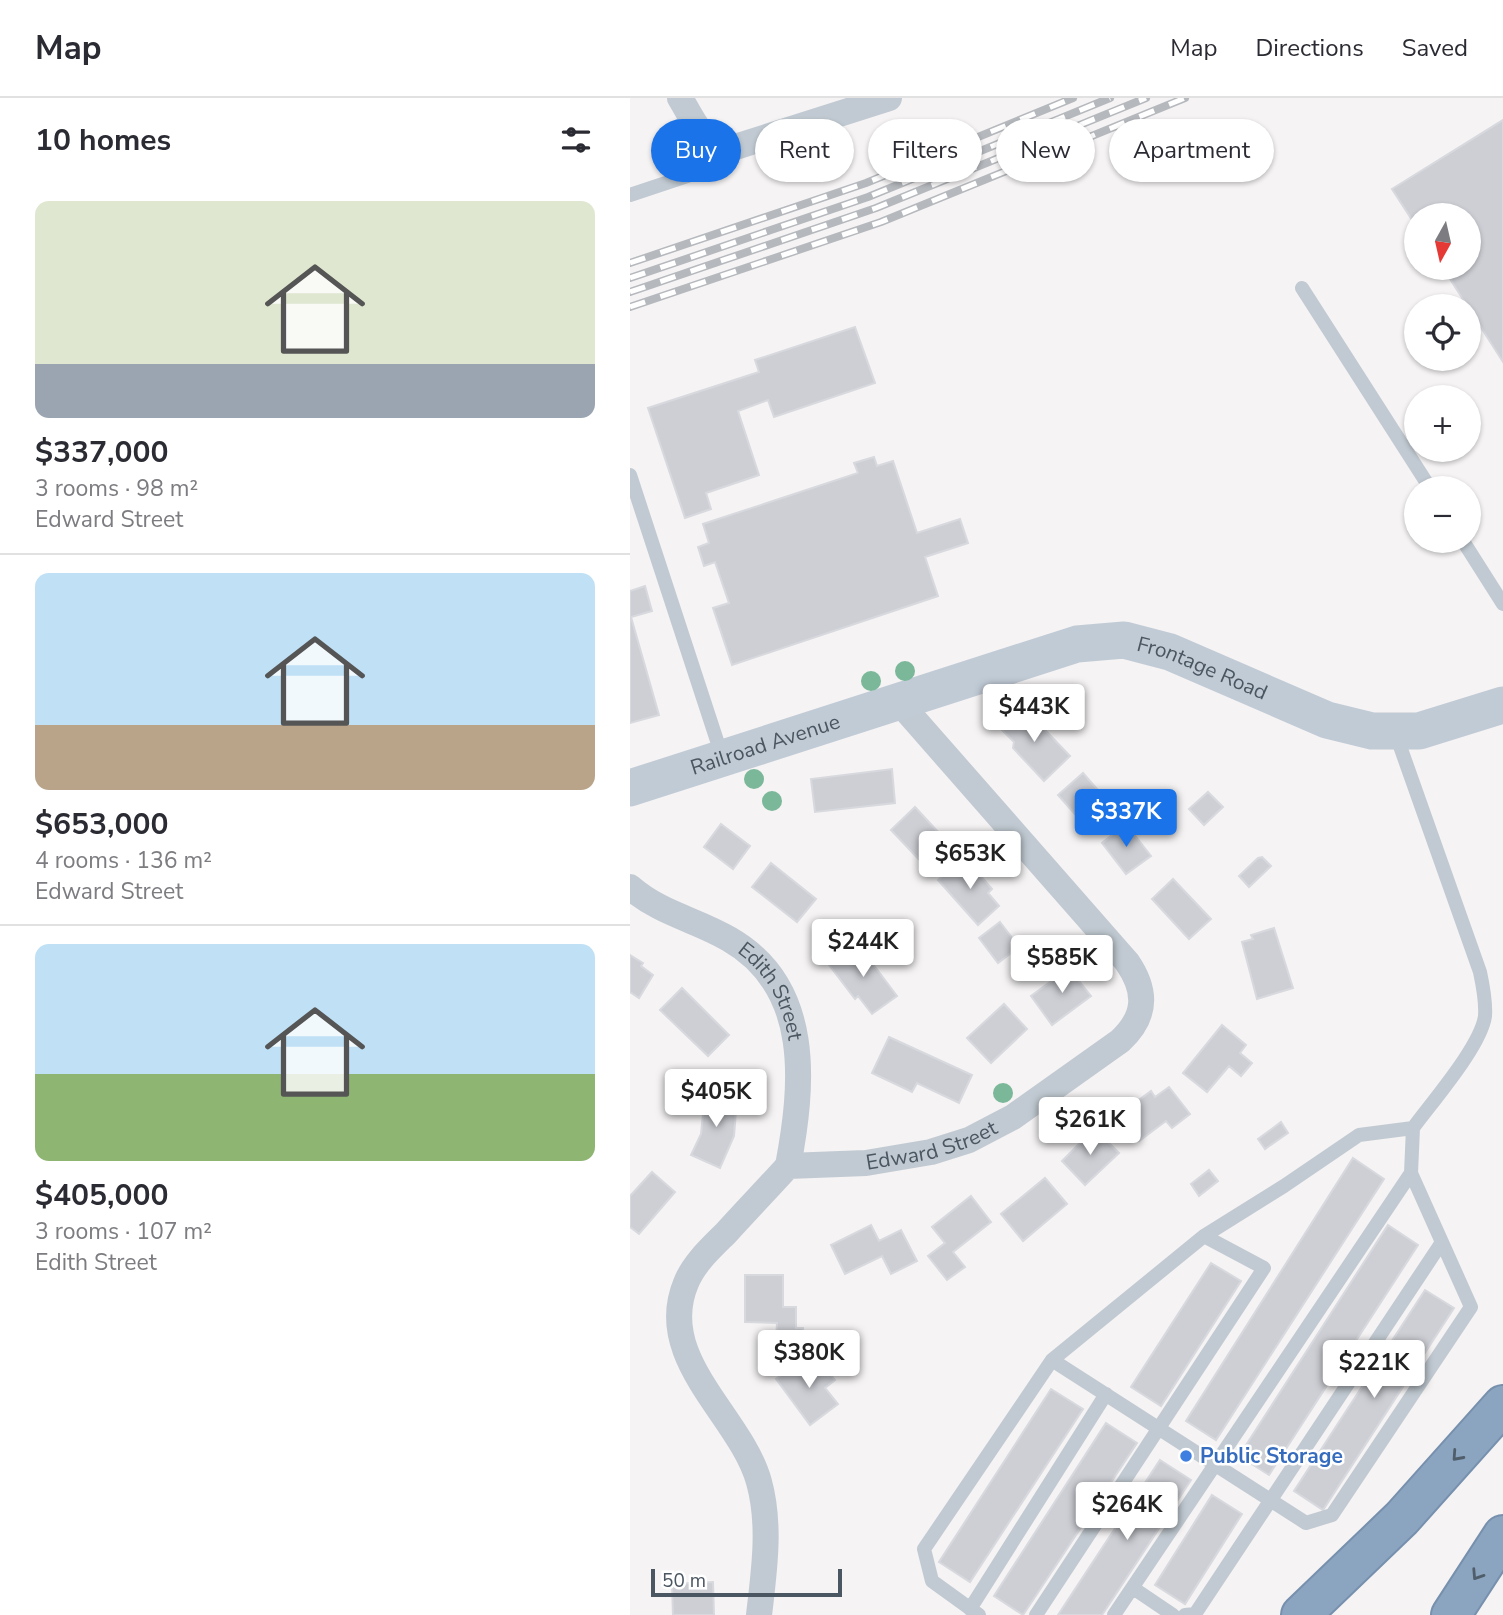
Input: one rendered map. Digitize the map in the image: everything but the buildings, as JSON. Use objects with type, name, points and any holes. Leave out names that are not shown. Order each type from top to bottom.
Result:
[{"type":"highway","points":[[1301,1615],[1402,1518],[1503,1405]]},
{"type":"highway","points":[[1451,1615],[1503,1535]]},
{"type":"street","points":[[680,98],[692,119]]},
{"type":"street","points":[[741,145],[889,98]]},
{"type":"street","name":"Frontage Road","points":[[898,701],[1077,644],[1124,640],[1170,652],[1327,720],[1372,732],[1419,731],[1503,705]]},
{"type":"street","name":"Railroad Avenue","points":[[630,788],[898,701]]},
{"type":"street","name":"Edward Street","points":[[788,1166],[866,1163],[931,1152],[970,1140],[1013,1117],[1120,1041],[1139,1015],[1142,998],[1140,988],[1136,975],[1127,962],[898,701]]},
{"type":"street","name":"Edith Street","points":[[630,887],[647,901],[732,940],[756,959],[778,986],[790,1018],[799,1058],[799,1097],[788,1166]]},
{"type":"street","points":[[759,1615],[765,1564],[760,1483],[748,1453],[691,1363],[681,1329],[680,1314],[681,1299],[691,1272],[788,1166]]},
{"type":"lane","points":[[630,195],[669,182]]},
{"type":"lane","points":[[1302,288],[1422,476]]},
{"type":"lane","points":[[630,475],[723,758]]},
{"type":"lane","points":[[1471,553],[1503,604]]},
{"type":"lane","points":[[1052,1360],[1306,1523],[1332,1515],[1471,1307],[1411,1173],[1413,1128],[1471,1049],[1485,1018],[1484,992],[1480,972],[1394,731]]},
{"type":"lane","points":[[1106,1394],[975,1612],[932,1581],[924,1549],[1052,1360],[1204,1237],[1359,1135],[1413,1128]]},
{"type":"lane","points":[[1114,1615],[1411,1173]]},
{"type":"lane","points":[[1036,1615],[1264,1268],[1204,1237]]},
{"type":"lane","points":[[1185,1615],[1195,1614],[1442,1242]]},
{"type":"lane","points":[[1133,1588],[1173,1615]]},
{"type":"railway","points":[[630,263],[866,183],[1073,98]]},
{"type":"railway","points":[[630,278],[868,197],[1110,98]]},
{"type":"railway","points":[[630,292],[876,208],[1146,98]]},
{"type":"railway","points":[[630,307],[881,222],[1185,98]]},
{"type":"place","name":"Public Storage","points":[[1186,1456]]}]
